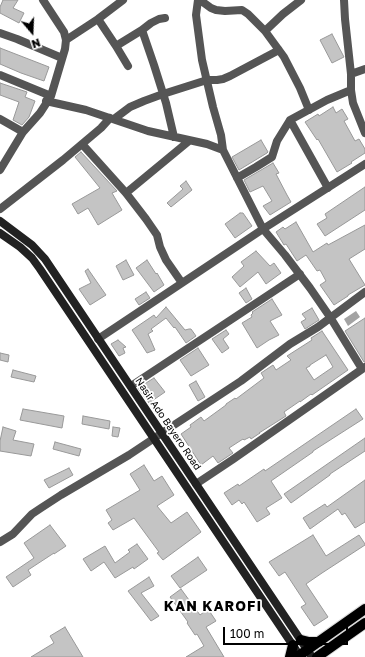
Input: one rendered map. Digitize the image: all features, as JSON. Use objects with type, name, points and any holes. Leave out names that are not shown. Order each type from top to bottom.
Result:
[{"type":"main road","points":[[319,642],[297,643],[301,656],[365,609]]},
{"type":"main road","points":[[317,657],[365,622]]},
{"type":"street","points":[[0,170],[23,132],[40,113],[49,98],[65,49],[66,40],[64,32],[43,0]]},
{"type":"street","points":[[66,40],[123,0]]},
{"type":"street","points":[[196,484],[363,368],[300,274],[263,229],[223,150],[221,135],[212,107],[206,80],[198,36],[196,15],[199,0],[216,10],[242,10],[265,31],[284,57],[300,88],[309,110]]},
{"type":"street","points":[[265,31],[301,0]]},
{"type":"street","points":[[344,0],[353,103],[365,133]]},
{"type":"street","points":[[116,46],[151,23],[164,18]]},
{"type":"street","points":[[98,19],[128,66]]},
{"type":"street","points":[[142,30],[170,116],[174,137]]},
{"type":"street","points":[[0,33],[62,58]]},
{"type":"street","points":[[0,209],[112,119],[130,107],[163,94],[206,80],[217,80],[230,76],[279,50]]},
{"type":"street","points":[[351,74],[365,69]]},
{"type":"street","points":[[0,75],[49,98],[148,131],[207,144],[223,150]]},
{"type":"street","points":[[237,178],[272,157],[276,141],[290,120],[327,100],[351,90]]},
{"type":"street","points":[[0,119],[23,132]]},
{"type":"street","points":[[290,120],[328,188]]},
{"type":"street","points":[[126,193],[189,141]]},
{"type":"street","points":[[82,144],[126,193],[157,235],[163,254],[182,283]]},
{"type":"street","points":[[98,339],[263,229],[365,164]]},
{"type":"street","name":"Nasir Ado Bayero Road","points":[[0,221],[32,245],[45,259],[196,484],[297,643],[301,656]]},
{"type":"street","points":[[0,232],[32,258],[40,269],[154,438],[297,643]]},
{"type":"street","points":[[131,386],[300,274]]},
{"type":"street","points":[[0,542],[13,534],[32,514],[61,495],[124,459],[241,381],[290,344],[318,327],[365,292]]},
{"type":"shaded area","points":[[356,311],[360,317],[348,326],[344,319]]},
{"type":"building","points":[[3,0],[18,0],[13,8],[24,13],[19,23],[0,13],[0,7]]},
{"type":"building","points":[[332,34],[344,57],[332,63],[320,40]]},
{"type":"building","points":[[0,48],[49,67],[44,81],[0,64]]},
{"type":"building","points":[[0,83],[27,92],[25,97],[35,101],[29,117],[22,125],[13,120],[19,102],[0,95]]},
{"type":"building","points":[[333,107],[336,113],[342,109],[348,119],[344,121],[355,141],[359,139],[365,149],[365,153],[337,172],[318,139],[317,140],[305,122],[318,114],[319,116]]},
{"type":"building","points":[[261,140],[268,152],[239,170],[232,157]]},
{"type":"building","points":[[81,152],[117,191],[112,193],[122,210],[98,225],[88,208],[78,214],[72,204],[100,188],[75,157]]},
{"type":"building","points":[[273,163],[279,173],[276,174],[291,202],[270,215],[263,206],[272,201],[263,186],[250,192],[244,180]]},
{"type":"building","points":[[186,181],[192,190],[171,207],[167,203],[183,189],[180,186]]},
{"type":"building","points":[[365,187],[365,210],[325,236],[317,224],[327,218],[325,214]]},
{"type":"building","points":[[240,213],[243,213],[252,226],[235,238],[225,224]]},
{"type":"building","points":[[296,222],[313,252],[327,243],[328,245],[365,225],[365,249],[349,259],[365,285],[334,305],[320,285],[326,281],[320,270],[317,271],[306,255],[297,261],[276,232],[283,227],[285,229]]},
{"type":"building","points":[[256,251],[270,266],[274,263],[281,273],[266,284],[258,272],[240,287],[232,277],[244,266],[241,262]]},
{"type":"building","points":[[126,260],[134,275],[123,280],[116,266]]},
{"type":"building","points":[[147,260],[164,285],[154,292],[136,268]]},
{"type":"building","points":[[88,269],[106,295],[90,305],[79,289],[91,283],[85,271]]},
{"type":"building","points":[[246,288],[252,299],[246,303],[239,293]]},
{"type":"building","points":[[146,292],[150,298],[139,305],[135,299]]},
{"type":"building","points":[[272,299],[282,315],[270,321],[279,335],[257,348],[242,323],[252,317],[252,312]]},
{"type":"building","points":[[166,307],[185,330],[191,329],[196,336],[186,343],[175,327],[174,328],[166,318],[151,329],[153,331],[148,334],[155,350],[147,353],[132,330],[154,315],[156,318]]},
{"type":"building","points":[[312,308],[319,320],[305,329],[301,322],[306,319],[302,314]]},
{"type":"building","points":[[365,318],[365,362],[364,362],[345,331]]},
{"type":"building","points":[[226,330],[229,334],[223,339],[229,348],[222,353],[212,339]]},
{"type":"building","points":[[322,331],[348,370],[284,412],[286,416],[251,439],[250,437],[244,440],[243,439],[229,448],[233,453],[218,463],[213,456],[201,465],[181,434],[201,417],[204,421],[264,378],[261,373],[273,365],[276,370],[291,360],[287,356],[312,340],[311,338]],"holes":[[[326,355],[333,367],[314,380],[306,368]]]},
{"type":"building","points":[[118,340],[126,347],[123,348],[125,353],[119,356],[111,344]]},
{"type":"building","points":[[198,348],[209,365],[191,376],[180,360]]},
{"type":"building","points":[[0,353],[9,355],[8,362],[0,360]]},
{"type":"building","points":[[13,370],[36,376],[34,382],[11,377]]},
{"type":"building","points":[[154,378],[165,392],[149,403],[138,388]]},
{"type":"building","points":[[196,381],[205,397],[198,401],[189,385]]},
{"type":"building","points":[[23,409],[64,416],[62,428],[20,420]]},
{"type":"building","points":[[356,409],[363,419],[313,451],[271,481],[282,498],[266,508],[270,514],[257,522],[244,502],[242,504],[239,500],[232,505],[224,493],[238,484],[239,486],[264,469],[265,471]]},
{"type":"building","points":[[83,416],[110,421],[109,429],[82,424]]},
{"type":"building","points":[[3,427],[16,431],[13,440],[34,444],[31,456],[0,451],[0,441]]},
{"type":"building","points":[[113,427],[120,428],[118,437],[112,436]]},
{"type":"building","points":[[365,438],[365,451],[330,474],[291,503],[284,494]]},
{"type":"building","points":[[55,442],[81,449],[79,456],[53,449]]},
{"type":"building","points":[[144,465],[154,481],[162,476],[174,495],[157,506],[171,523],[187,512],[201,532],[163,560],[157,553],[159,552],[134,518],[113,530],[108,523],[112,520],[106,510],[140,490],[130,474]]},
{"type":"building","points":[[69,468],[73,475],[49,488],[44,480]]},
{"type":"building","points":[[365,480],[365,522],[355,528],[345,513],[342,515],[338,509],[310,529],[303,518],[325,504],[327,507]]},
{"type":"building","points":[[50,525],[66,546],[28,570],[31,575],[13,587],[6,577],[34,558],[24,543]]},
{"type":"building","points":[[313,535],[326,556],[359,535],[365,544],[306,584],[328,617],[314,626],[301,607],[306,604],[285,572],[279,576],[269,562]]},
{"type":"building","points":[[137,544],[148,559],[134,569],[133,567],[115,578],[104,562],[91,571],[83,559],[105,546],[115,563],[130,552],[128,550]]},
{"type":"building","points":[[198,557],[207,570],[180,588],[171,576]]},
{"type":"building","points":[[149,577],[154,586],[141,593],[159,616],[151,621],[128,591]]},
{"type":"building","points":[[181,589],[200,615],[208,609],[216,621],[206,627],[224,657],[186,657],[204,646],[170,597]]},
{"type":"building","points":[[65,627],[83,657],[31,657],[54,643],[50,636]]},
{"type":"district","name":"KAN KAROFI","points":[[213,607]]}]
